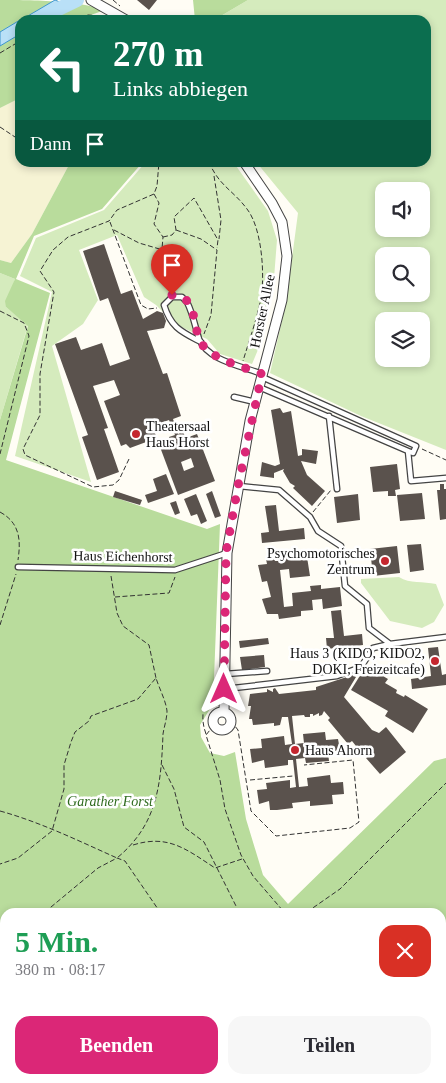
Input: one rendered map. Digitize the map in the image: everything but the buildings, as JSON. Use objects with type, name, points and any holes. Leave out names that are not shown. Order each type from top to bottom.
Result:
[{"type":"street","points":[[92,0],[118,15]]},
{"type":"street","name":"Horster Allee","points":[[224,712],[226,553],[255,402],[282,300],[287,256],[282,222],[272,203],[247,167]]},
{"type":"street","points":[[224,712],[230,721],[224,729],[218,729],[214,725],[214,716],[224,712]]},
{"type":"lane","points":[[200,341],[187,302],[182,297],[172,297],[165,307],[174,327],[200,341],[219,359],[242,366],[332,410],[416,446],[413,453],[259,386]]},
{"type":"lane","points":[[234,397],[255,402]]},
{"type":"lane","points":[[332,410],[329,416],[337,487]]},
{"type":"lane","points":[[408,451],[411,481],[446,478]]},
{"type":"lane","points":[[238,486],[279,490],[310,516],[318,532],[341,546],[346,586],[367,604],[369,628],[390,644]]},
{"type":"lane","name":"Haus Eichenhorst","points":[[18,566],[175,570],[226,553]]},
{"type":"lane","points":[[224,689],[337,676],[361,667],[372,648],[446,637]]},
{"type":"lane","points":[[223,674],[267,671]]},
{"type":"path","points":[[113,0],[120,6]]},
{"type":"path","points":[[0,53],[15,44]]},
{"type":"path","points":[[0,127],[15,137]]},
{"type":"path","points":[[129,459],[119,480],[114,485],[93,487],[25,455],[23,448],[40,415],[40,374],[54,292],[40,271],[53,250],[68,237],[110,221],[117,210],[154,194],[158,186],[159,167]]},
{"type":"path","points":[[200,341],[208,329],[211,315],[220,220],[214,176],[211,167]]},
{"type":"path","points":[[214,176],[248,210],[256,224],[261,241],[261,297],[242,366]]},
{"type":"path","points":[[154,194],[159,203],[159,211],[154,224],[163,237],[164,251],[171,261],[172,297]]},
{"type":"path","points":[[163,237],[172,236],[176,230],[174,217],[194,198],[218,240]]},
{"type":"path","points":[[110,221],[141,306],[148,309],[165,307]]},
{"type":"path","points":[[112,229],[140,243],[164,251]]},
{"type":"path","points":[[176,230],[201,239],[217,250]]},
{"type":"path","points":[[0,311],[24,322],[29,336],[0,454]]},
{"type":"path","points":[[416,446],[446,460]]},
{"type":"path","points":[[310,516],[337,487]]},
{"type":"path","points":[[0,512],[9,517],[19,532],[20,545],[18,566],[0,625]]},
{"type":"path","points":[[50,908],[106,862],[117,858],[132,845],[153,812],[162,764],[167,711],[156,678],[150,645],[123,626],[117,613],[110,568]]},
{"type":"path","points":[[115,597],[169,593],[176,580],[175,570]]},
{"type":"path","points":[[0,864],[18,858],[52,831],[64,789],[64,765],[75,732],[89,721],[91,716],[138,700],[156,678]]},
{"type":"path","points":[[224,689],[218,689],[204,706],[201,721],[220,780],[225,809],[243,859],[254,876],[281,908]]},
{"type":"path","points":[[230,721],[238,730],[251,811],[276,836],[350,828],[359,822],[353,760],[304,765]]},
{"type":"path","points":[[206,735],[214,725]]},
{"type":"path","points":[[162,764],[174,789],[184,827],[204,842],[215,868],[237,908]]},
{"type":"path","points":[[250,780],[293,776]]},
{"type":"path","points":[[314,908],[340,889],[446,783]]},
{"type":"path","points":[[0,811],[125,861],[157,908]]},
{"type":"path","points":[[132,845],[145,841],[166,840],[188,850],[215,868]]},
{"type":"path","points":[[215,868],[243,859]]},
{"type":"shaded area","points":[[15,100],[15,167],[68,167],[32,234],[11,263],[0,260],[0,108]]},
{"type":"green space","points":[[0,0],[70,3],[95,7],[102,11],[91,15],[15,15],[15,100],[0,108]]},
{"type":"green space","points":[[193,0],[248,0],[222,15],[194,15]]},
{"type":"green space","points":[[248,0],[446,0],[446,450],[361,416],[270,373],[286,303],[298,213],[260,167],[431,167],[431,15],[222,15]]},
{"type":"green space","name":"Garather Forst","points":[[68,167],[139,167],[102,209],[34,236],[16,279],[50,293],[6,460],[207,529],[220,524],[213,704],[200,725],[201,737],[210,753],[224,756],[235,752],[246,819],[263,875],[288,904],[434,761],[446,758],[446,908],[0,908],[0,420],[28,326],[6,307],[5,301],[15,279],[0,273],[0,260],[11,263],[32,234]]},
{"type":"green space","points":[[142,167],[237,167],[268,211],[277,240],[273,291],[262,340],[252,364],[220,354],[207,339],[175,324],[156,305],[144,297],[117,235],[79,250],[98,300],[83,324],[52,346],[91,482],[15,456],[52,292],[20,276],[36,238],[104,210]]},
{"type":"green space","points":[[0,273],[15,279],[6,307],[28,325],[0,420]]},
{"type":"green space","points":[[399,577],[412,582],[436,584],[444,605],[434,622],[422,628],[390,621],[361,583],[361,579]]},
{"type":"water","points":[[55,0],[74,8],[59,15],[30,15]]},
{"type":"water","points":[[15,23],[15,37],[0,46],[0,32]]},
{"type":"waterway","points":[[46,15],[77,0]]},
{"type":"place","name":"Theatersaal Haus Horst","points":[[136,434]]},
{"type":"place","name":"Psychomotorisches Zentrum","points":[[385,561]]},
{"type":"place","name":"Haus 3 (KIDO, KIDO2, DOKI, Freizeitcafe)","points":[[435,661]]},
{"type":"place","name":"Haus Ahorn","points":[[295,750]]},
{"type":"route","points":[[172,295],[172,297],[182,297],[187,302],[200,340],[206,348],[219,359],[262,374],[250,421],[226,553],[224,689]]}]
